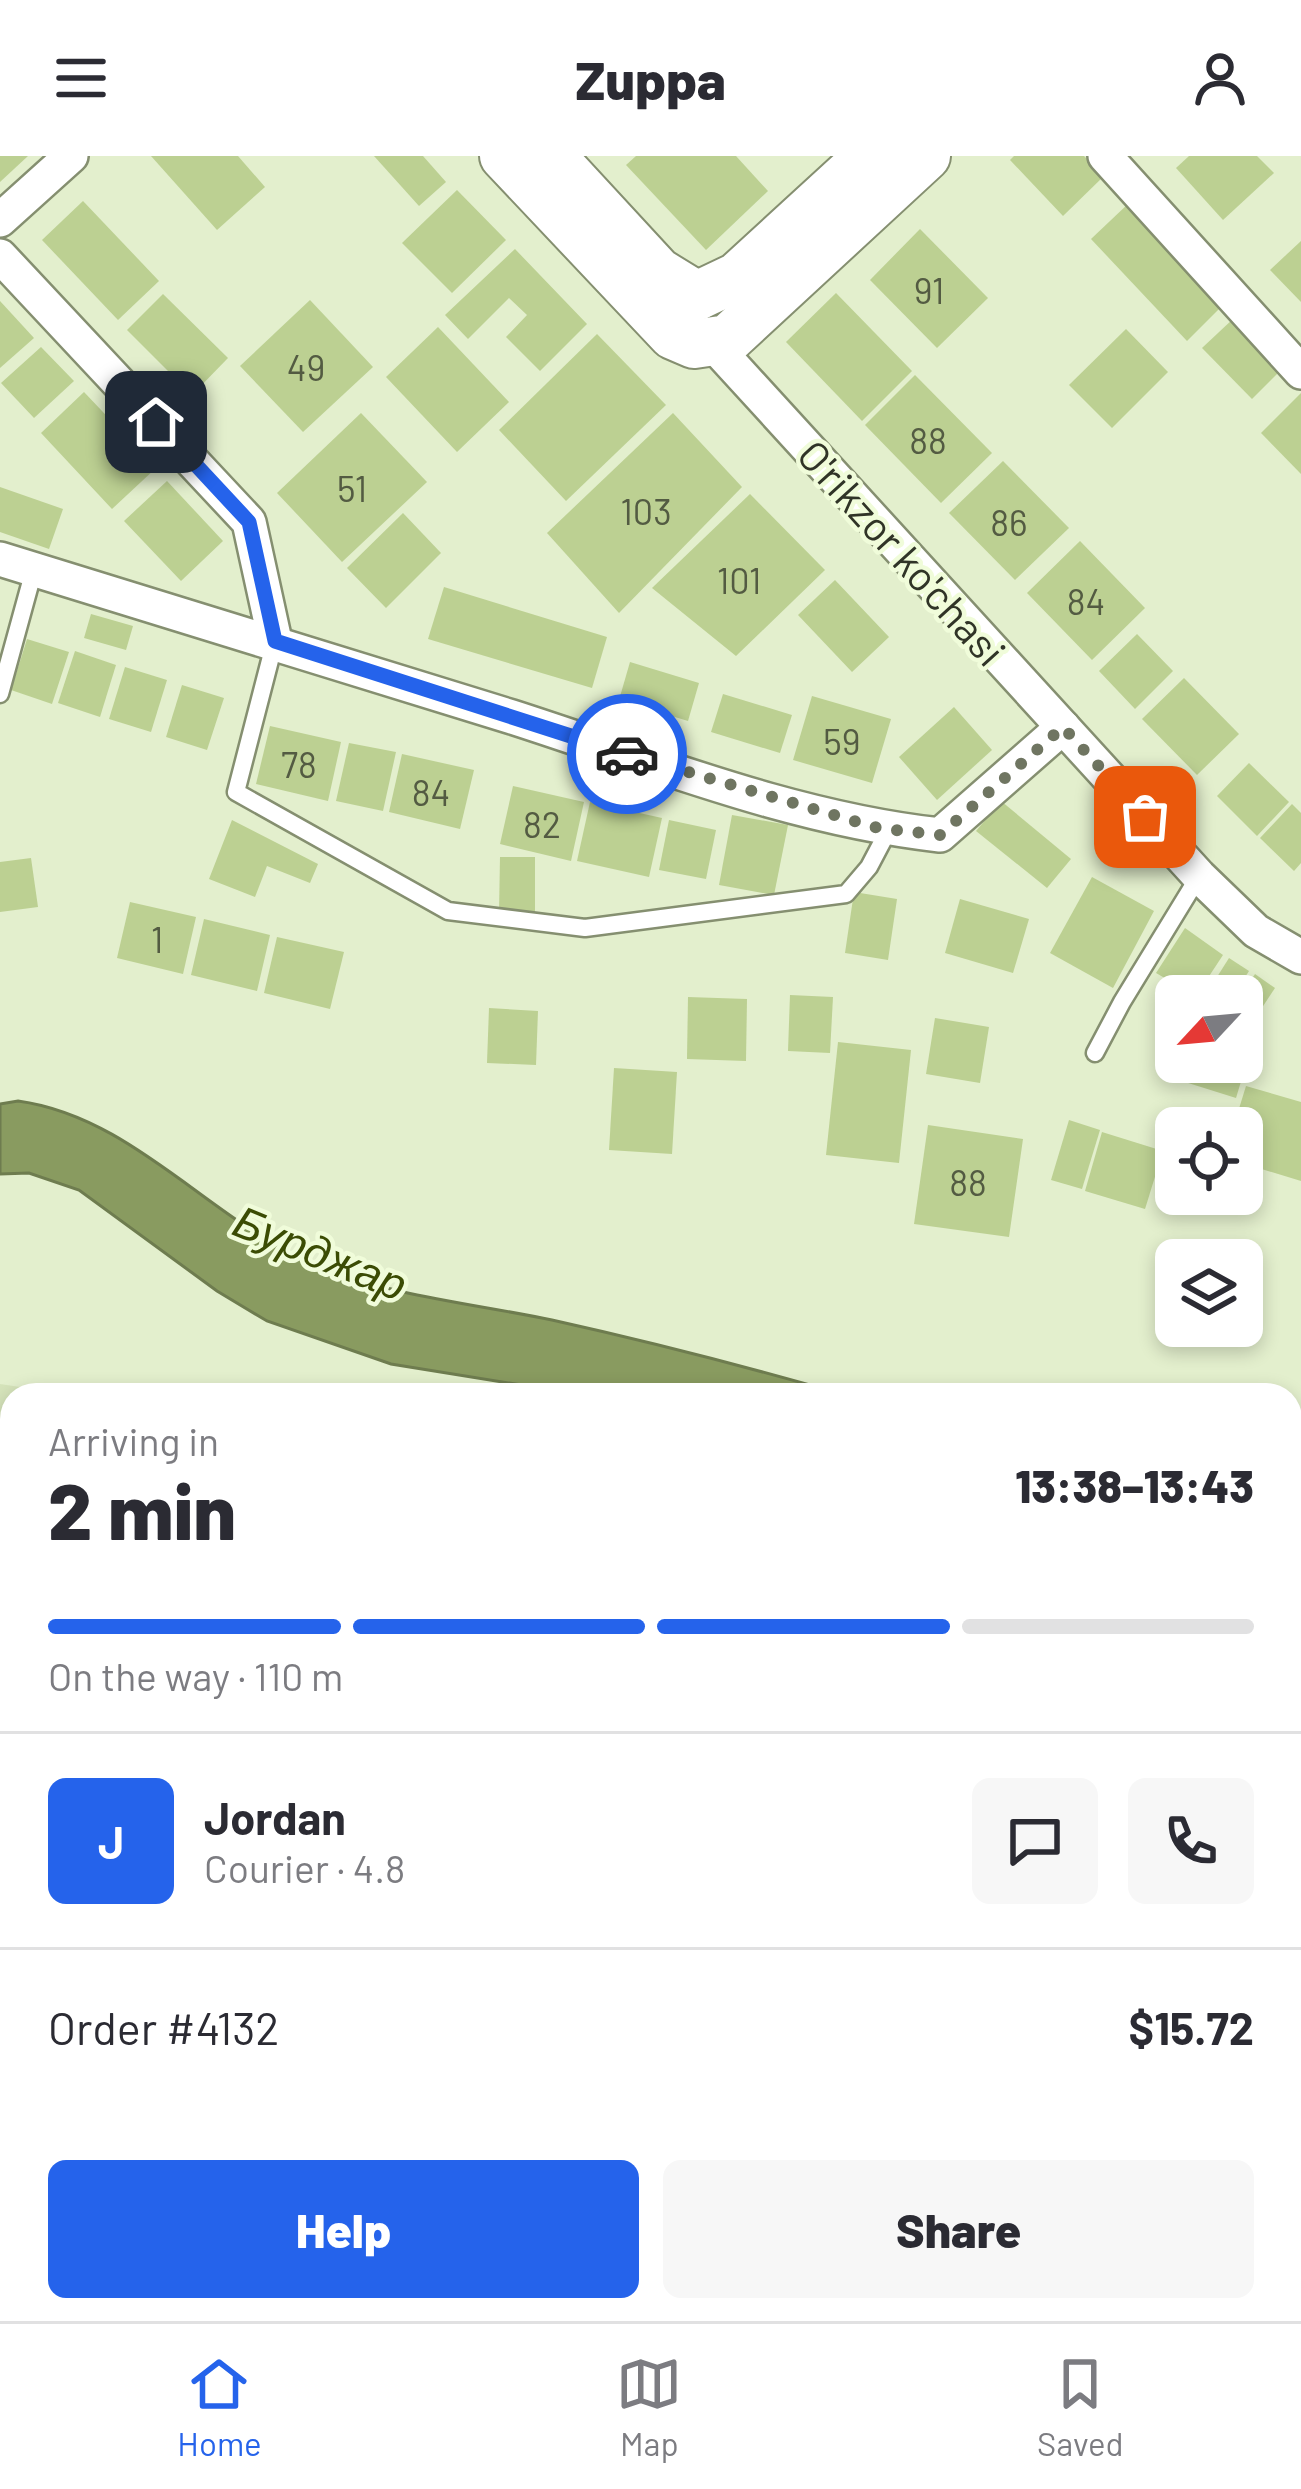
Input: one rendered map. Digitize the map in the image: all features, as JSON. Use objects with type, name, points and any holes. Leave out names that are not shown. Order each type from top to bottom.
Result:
[{"type":"main road","name":"O'rikzor ko'chasi","points":[[504,156],[674,335],[694,344],[712,344]]},
{"type":"main road","points":[[551,156],[658,272],[697,296],[712,344],[728,340],[926,156]]},
{"type":"main road","points":[[697,296],[736,277],[868,156]]},
{"type":"street","points":[[0,220],[71,156]]},
{"type":"street","points":[[1105,156],[1301,372]]},
{"type":"street","points":[[0,256],[249,522],[275,641]]},
{"type":"street","name":"O'rikzor ko'chasi","points":[[712,344],[1199,876],[1256,931],[1301,957]]},
{"type":"street","points":[[0,559],[275,641],[735,789],[890,830],[940,835],[1063,727]]},
{"type":"lane","points":[[0,694],[34,570]]},
{"type":"lane","points":[[275,641],[236,792],[448,911],[585,928],[846,894],[869,867],[890,830]]},
{"type":"lane","points":[[1095,1053],[1199,876]]},
{"type":"shaded area","name":"Бурджар","points":[[18,1101],[60,1111],[100,1128],[281,1248],[348,1277],[626,1337],[801,1383],[509,1383],[391,1364],[267,1321],[217,1291],[79,1190],[29,1173],[0,1174],[0,1104]]},
{"type":"building","points":[[0,156],[28,156],[0,182]]},
{"type":"building","points":[[151,156],[238,156],[265,187],[217,230]]},
{"type":"building","points":[[374,156],[423,156],[446,182],[419,206]]},
{"type":"building","points":[[636,156],[736,156],[768,191],[706,250],[626,165]]},
{"type":"building","points":[[1014,156],[1084,156],[1104,176],[1063,216],[1010,160]]},
{"type":"building","points":[[1189,156],[1257,156],[1274,173],[1223,220],[1176,168]]},
{"type":"building","points":[[457,190],[506,240],[452,293],[402,243]]},
{"type":"building","points":[[83,201],[159,281],[118,320],[42,240]]},
{"type":"building","points":[[1129,203],[1223,305],[1187,341],[1091,239]]},
{"type":"building","points":[[920,229],[988,298],[937,348],[870,280]]},
{"type":"building","points":[[1301,241],[1301,302],[1270,270]]},
{"type":"building","points":[[515,249],[587,324],[540,371],[506,337],[527,315],[509,298],[468,339],[445,315]]},
{"type":"building","points":[[836,293],[912,371],[862,421],[786,342]]},
{"type":"building","points":[[163,294],[228,358],[192,395],[127,330]]},
{"type":"building","points":[[310,300],[373,367],[303,432],[240,366]]},
{"type":"building","points":[[0,301],[34,338],[0,368]]},
{"type":"building","points":[[1234,318],[1283,368],[1252,399],[1202,348]]},
{"type":"building","points":[[438,327],[509,402],[457,452],[386,377]]},
{"type":"building","points":[[1126,329],[1168,372],[1112,428],[1069,385]]},
{"type":"building","points":[[597,334],[666,405],[566,501],[499,430]]},
{"type":"building","points":[[41,347],[74,381],[34,418],[1,383]]},
{"type":"building","points":[[915,375],[992,453],[941,503],[865,425]]},
{"type":"building","points":[[84,392],[156,468],[112,509],[41,433]]},
{"type":"building","points":[[1301,393],[1301,474],[1261,433]]},
{"type":"building","points":[[361,413],[427,482],[342,562],[277,493]]},
{"type":"building","points":[[673,413],[742,487],[619,613],[547,533]]},
{"type":"building","points":[[1003,461],[1069,528],[1015,580],[949,513]]},
{"type":"building","points":[[167,481],[223,541],[181,581],[124,521]]},
{"type":"building","points":[[0,487],[63,509],[49,549],[0,532]]},
{"type":"building","points":[[750,494],[825,570],[736,656],[652,588]]},
{"type":"building","points":[[403,513],[441,553],[386,608],[347,568]]},
{"type":"building","points":[[1080,541],[1145,608],[1092,660],[1027,593]]},
{"type":"building","points":[[835,580],[889,637],[852,672],[798,615]]},
{"type":"building","points":[[444,587],[607,637],[592,688],[428,639]]},
{"type":"building","points":[[91,614],[133,626],[126,650],[84,638]]},
{"type":"building","points":[[1137,634],[1173,671],[1135,709],[1099,671]]},
{"type":"building","points":[[27,639],[69,652],[52,704],[11,690]]},
{"type":"building","points":[[75,651],[116,665],[100,717],[58,703]]},
{"type":"building","points":[[630,662],[699,683],[688,721],[619,700]]},
{"type":"building","points":[[125,667],[167,680],[151,732],[109,719]]},
{"type":"building","points":[[1184,678],[1239,734],[1197,775],[1142,719]]},
{"type":"building","points":[[182,685],[224,698],[207,750],[166,737]]},
{"type":"building","points":[[723,694],[792,715],[780,753],[711,732]]},
{"type":"building","points":[[812,696],[891,719],[872,783],[793,760]]},
{"type":"building","points":[[954,707],[992,750],[937,800],[899,757]]},
{"type":"building","points":[[270,726],[341,742],[328,801],[256,784]]},
{"type":"building","points":[[349,743],[396,752],[383,811],[336,801]]},
{"type":"building","points":[[402,754],[474,770],[460,829],[389,812]]},
{"type":"building","points":[[1249,763],[1289,802],[1257,836],[1217,796]]},
{"type":"building","points":[[513,786],[584,802],[571,861],[500,844]]},
{"type":"building","points":[[1001,801],[1071,859],[1047,888],[976,831]]},
{"type":"building","points":[[590,802],[662,818],[649,877],[577,861]]},
{"type":"building","points":[[1292,804],[1301,813],[1301,863],[1294,871],[1260,838]]},
{"type":"building","points":[[732,815],[788,825],[774,895],[719,885]]},
{"type":"building","points":[[232,820],[318,864],[310,883],[267,866],[255,897],[209,879]]},
{"type":"building","points":[[669,820],[716,830],[706,879],[659,870]]},
{"type":"building","points":[[500,857],[535,857],[535,914],[499,914]]},
{"type":"building","points":[[31,858],[38,907],[0,912],[0,862]]},
{"type":"building","points":[[1092,877],[1154,911],[1113,988],[1050,953]]},
{"type":"building","points":[[854,892],[897,899],[888,960],[845,953]]},
{"type":"building","points":[[960,899],[1029,919],[1013,973],[945,953]]},
{"type":"building","points":[[130,902],[196,917],[183,974],[117,958]]},
{"type":"building","points":[[204,919],[270,935],[257,991],[191,975]]},
{"type":"building","points":[[1185,928],[1223,955],[1210,975],[1156,973]]},
{"type":"building","points":[[277,937],[344,952],[330,1009],[264,993]]},
{"type":"building","points":[[1229,958],[1249,971],[1246,975],[1218,975]]},
{"type":"building","points":[[1263,980],[1275,988],[1263,1006]]},
{"type":"building","points":[[790,995],[833,997],[830,1053],[788,1051]]},
{"type":"building","points":[[688,997],[747,999],[746,1061],[687,1059]]},
{"type":"building","points":[[489,1008],[538,1011],[536,1065],[487,1063]]},
{"type":"building","points":[[935,1018],[989,1027],[980,1083],[926,1074]]},
{"type":"building","points":[[838,1042],[911,1050],[899,1163],[826,1155]]},
{"type":"building","points":[[614,1068],[677,1072],[672,1154],[609,1150]]},
{"type":"building","points":[[1188,1083],[1241,1083],[1236,1098]]},
{"type":"building","points":[[1246,1086],[1301,1102],[1301,1181],[1263,1169],[1263,1107],[1240,1107]]},
{"type":"building","points":[[1069,1120],[1100,1130],[1082,1189],[1051,1180]]},
{"type":"building","points":[[928,1125],[1023,1139],[1009,1237],[914,1224]]},
{"type":"building","points":[[1102,1132],[1155,1149],[1155,1177],[1145,1209],[1085,1191]]},
{"type":"way so far","points":[[627,754],[878,828],[940,835],[1063,727],[1145,817]]},
{"type":"route","points":[[156,422],[249,522],[275,641],[627,754]]}]
